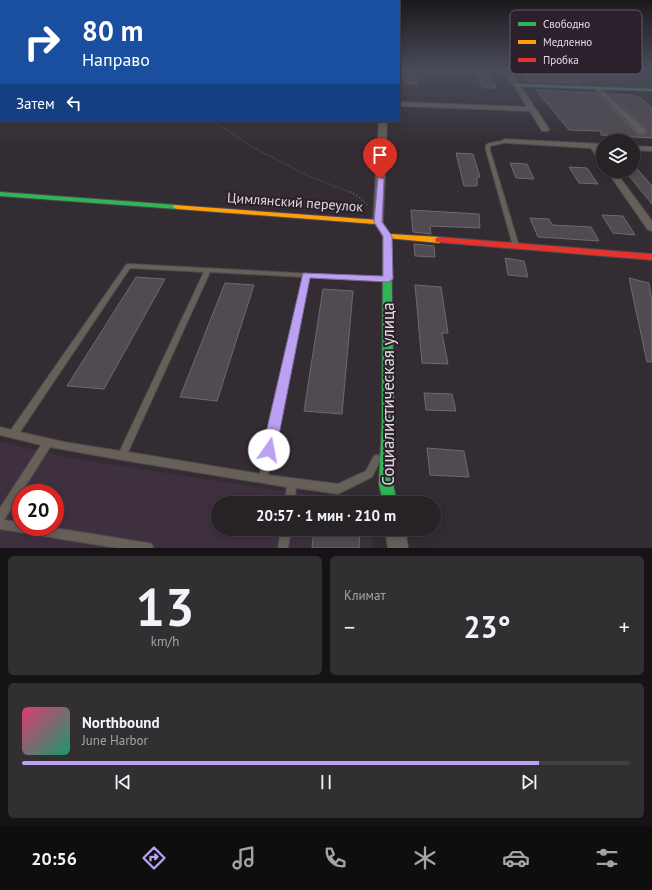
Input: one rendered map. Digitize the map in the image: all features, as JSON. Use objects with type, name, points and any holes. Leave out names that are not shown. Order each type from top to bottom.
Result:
[{"type":"street","points":[[523,96],[545,129]]},
{"type":"street","points":[[605,96],[642,131]]},
{"type":"street","points":[[400,104],[532,109]]},
{"type":"street","points":[[378,222],[383,122]]},
{"type":"street","points":[[507,141],[596,145]]},
{"type":"street","points":[[592,145],[596,150]]},
{"type":"street","points":[[640,148],[652,149]]},
{"type":"street","points":[[616,178],[652,228]]},
{"type":"street","name":"Цимлянский переулок","points":[[0,194],[378,222],[387,236]]},
{"type":"street","points":[[387,236],[652,257]]},
{"type":"street","name":"Социалистическая улица","points":[[387,236],[388,421],[386,484],[389,496]]},
{"type":"street","points":[[396,536],[398,548]]},
{"type":"lane","points":[[507,141],[490,144],[488,145],[488,150],[516,246]]},
{"type":"lane","points":[[13,434],[128,266],[388,279]]},
{"type":"lane","points":[[122,456],[208,270]]},
{"type":"lane","points":[[263,479],[306,275]]},
{"type":"lane","points":[[0,431],[122,456],[263,479],[338,489],[369,474],[380,454],[388,421]]},
{"type":"lane","points":[[0,517],[48,442]]},
{"type":"lane","points":[[291,496],[292,483]]},
{"type":"lane","points":[[0,524],[148,548]]},
{"type":"lane","points":[[283,548],[285,536]]},
{"type":"path","points":[[212,122],[221,126],[252,147],[311,177],[348,191],[359,197],[368,206],[378,222]]},
{"type":"shaded area","points":[[0,442],[64,457],[260,488],[330,496],[211,496],[211,536],[373,536],[372,548],[0,548]]},
{"type":"building","points":[[541,96],[600,96],[638,134],[601,134],[601,131],[569,130]]},
{"type":"building","points":[[611,96],[639,97],[652,108],[652,138],[640,137],[640,134],[646,133],[646,128]]},
{"type":"building","points":[[456,153],[473,154],[480,177],[477,178],[477,186],[464,186]]},
{"type":"building","points":[[510,163],[527,164],[534,179],[516,178]]},
{"type":"building","points":[[569,167],[587,168],[598,184],[579,183]]},
{"type":"building","points":[[640,172],[652,186],[652,204],[631,178],[640,178]]},
{"type":"building","points":[[411,210],[479,214],[480,228],[430,226],[431,234],[413,232]]},
{"type":"building","points":[[602,215],[623,216],[635,235],[613,233]]},
{"type":"building","points":[[530,218],[549,219],[552,225],[591,227],[599,241],[538,237]]},
{"type":"building","points":[[414,244],[434,246],[435,257],[415,256]]},
{"type":"building","points":[[505,258],[524,261],[528,277],[508,275]]},
{"type":"building","points":[[136,277],[165,279],[104,389],[67,386]]},
{"type":"building","points":[[629,278],[649,283],[652,302],[652,362],[647,362]]},
{"type":"building","points":[[225,283],[254,285],[217,401],[180,397]]},
{"type":"building","points":[[415,285],[441,287],[448,333],[442,333],[448,364],[422,363]]},
{"type":"building","points":[[323,289],[353,291],[342,414],[304,411]]},
{"type":"building","points":[[424,393],[452,394],[456,411],[426,410]]},
{"type":"building","points":[[427,448],[464,451],[469,477],[430,475]]},
{"type":"building","points":[[313,536],[360,536],[359,548],[312,548]]},
{"type":"traffic: fast","points":[[0,194],[177,207]]},
{"type":"traffic: fast","points":[[387,236],[388,421],[386,484],[389,496]]},
{"type":"traffic: slow","points":[[177,207],[378,222],[387,236],[439,240]]},
{"type":"traffic: jam","points":[[439,240],[652,257]]},
{"type":"route","points":[[269,450],[306,275],[388,279],[387,236],[378,222],[380,179]]}]
